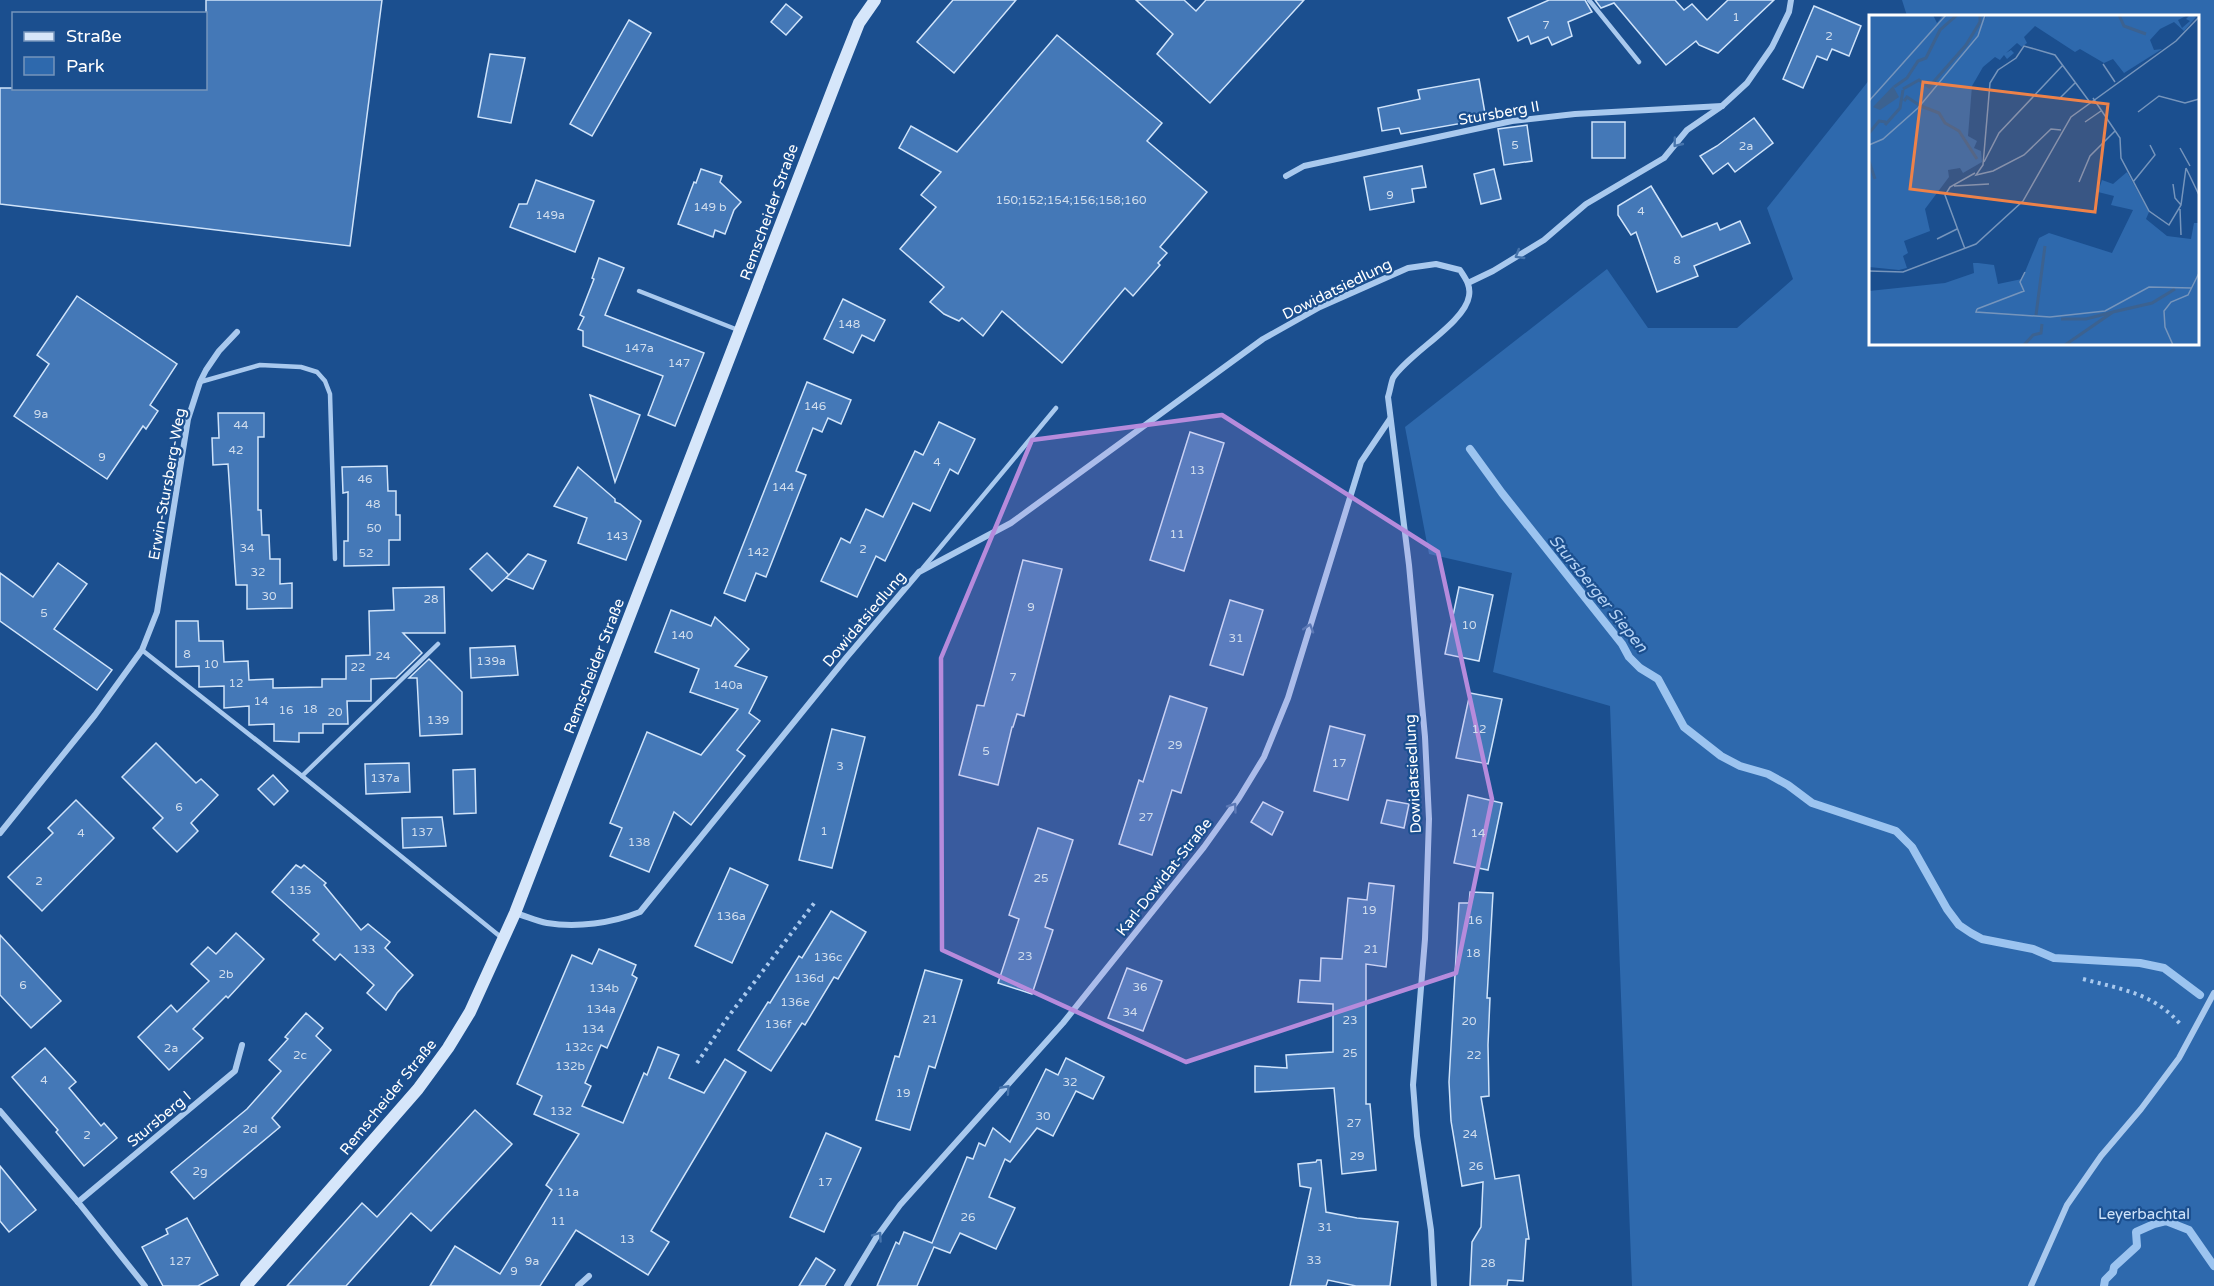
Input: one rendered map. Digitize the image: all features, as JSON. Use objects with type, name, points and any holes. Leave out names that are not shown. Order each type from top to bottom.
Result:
[{"type":"main road","name":"Remscheider Straße","points":[[246,1286],[418,1089],[470,1012],[515,913],[842,65],[859,23],[874,0]]},
{"type":"street","points":[[1468,283],[1545,240],[1586,204],[1664,158],[1687,130],[1722,106],[1747,83],[1772,47],[1789,12],[1791,0]]},
{"type":"street","name":"Stursberg II","points":[[1286,176],[1304,166],[1512,121],[1575,114],[1722,106]]},
{"type":"street","name":"Dowidatsiedlung","points":[[515,913],[548,923],[577,924],[620,920],[640,912],[846,658],[920,572],[1011,523],[1263,339],[1320,307],[1408,268],[1436,264],[1460,270],[1468,283],[1469,296],[1462,312],[1414,355],[1393,379],[1388,397],[1425,737],[1429,819],[1425,939],[1413,1085],[1417,1136],[1431,1230],[1434,1286]]},
{"type":"street","name":"Erwin-Stursberg-Weg","points":[[0,833],[95,715],[142,650],[157,612],[189,419],[200,382],[219,351],[237,332]]},
{"type":"street","name":"Karl-Dowidat-Straße","points":[[847,1286],[876,1238],[900,1205],[1063,1023],[1204,847],[1239,798],[1264,757],[1288,698],[1360,462],[1390,419]]},
{"type":"street","points":[[2031,1286],[2067,1205],[2101,1156],[2180,1058],[2214,993]]},
{"type":"street","name":"Stursberg I","points":[[78,1202],[235,1071],[242,1045]]},
{"type":"street","points":[[0,1111],[78,1202],[145,1286]]},
{"type":"street","points":[[578,1286],[589,1276]]},
{"type":"lane","points":[[1589,0],[1639,62]]},
{"type":"lane","points":[[639,291],[740,331]]},
{"type":"lane","points":[[200,382],[260,365],[301,367],[317,372],[325,381],[330,394],[335,559]]},
{"type":"lane","points":[[920,572],[1056,408]]},
{"type":"lane","points":[[302,776],[438,644]]},
{"type":"lane","points":[[142,650],[504,940]]},
{"type":"path","points":[[697,1063],[728,1017],[816,902]]},
{"type":"path","points":[[2083,979],[2145,996],[2174,1016],[2191,1037]]},
{"type":"highlighted area","points":[[1222,415],[1438,552],[1492,799],[1456,973],[1186,1062],[942,950],[941,658],[1032,440]]},
{"type":"green space","name":"Leyerbachtal","points":[[1902,0],[2214,0],[2214,1286],[1632,1286],[1610,706],[1493,672],[1512,573],[1429,554],[1405,427],[1607,269],[1648,328],[1737,328],[1793,279],[1767,208],[1869,80],[1869,345],[2199,345],[2199,15],[1907,15]]},
{"type":"building","points":[[206,0],[382,0],[350,246],[0,204],[0,88],[12,88],[12,90],[207,90]]},
{"type":"building","points":[[953,0],[1016,0],[954,73],[917,42]]},
{"type":"building","points":[[1136,0],[1184,0],[1196,11],[1206,0],[1304,0],[1210,103],[1157,54],[1173,34]]},
{"type":"building","points":[[1549,0],[1585,0],[1592,12],[1568,22],[1572,36],[1552,45],[1548,37],[1531,44],[1528,36],[1518,41],[1508,18]]},
{"type":"building","points":[[1595,0],[1675,0],[1684,10],[1692,4],[1707,20],[1728,0],[1774,0],[1718,53],[1699,45],[1696,41],[1666,65],[1614,3],[1601,8]]},
{"type":"building","points":[[786,4],[802,17],[786,35],[771,22]]},
{"type":"building","points":[[1814,6],[1861,26],[1849,56],[1832,49],[1827,60],[1817,56],[1803,88],[1783,79]]},
{"type":"building","points":[[629,20],[651,33],[592,136],[570,124]]},
{"type":"building","points":[[1057,35],[1162,123],[1147,141],[1207,192],[1160,247],[1167,253],[1158,263],[1160,265],[1133,296],[1125,288],[1062,363],[1002,311],[983,336],[962,318],[959,321],[944,314],[930,302],[944,287],[900,249],[936,207],[921,195],[941,172],[899,148],[911,126],[957,152]]},
{"type":"building","points":[[490,54],[525,58],[511,123],[478,117]]},
{"type":"building","points":[[1479,79],[1486,119],[1401,134],[1399,128],[1382,131],[1378,108],[1420,99],[1418,90]]},
{"type":"building","points":[[1754,118],[1773,143],[1735,172],[1728,163],[1713,174],[1700,156]]},
{"type":"building","points":[[1592,122],[1625,122],[1625,158],[1592,158]]},
{"type":"building","points":[[1527,125],[1532,161],[1504,165],[1498,129]]},
{"type":"building","points":[[1422,166],[1426,187],[1412,189],[1414,202],[1370,210],[1364,177]]},
{"type":"building","points":[[701,169],[722,176],[720,182],[741,202],[734,210],[725,234],[715,230],[713,237],[678,224]]},
{"type":"building","points":[[1494,169],[1501,199],[1481,204],[1474,174]]},
{"type":"building","points":[[536,180],[594,201],[575,252],[510,227],[519,204],[527,204]]},
{"type":"building","points":[[1651,186],[1682,237],[1717,223],[1720,230],[1740,221],[1750,243],[1694,266],[1698,276],[1657,292],[1636,232],[1631,235],[1618,215],[1618,206]]},
{"type":"building","points":[[599,258],[624,268],[605,315],[704,353],[675,426],[648,415],[663,376],[583,346],[583,331],[578,329],[584,317],[580,315],[594,279],[592,278]]},
{"type":"building","points":[[77,296],[177,364],[150,405],[158,411],[146,429],[143,426],[107,479],[14,416],[49,364],[37,355]]},
{"type":"building","points":[[843,299],[885,320],[874,341],[862,335],[853,353],[824,339]]},
{"type":"building","points":[[807,382],[851,400],[841,424],[828,418],[822,432],[813,428],[796,471],[806,475],[766,577],[756,573],[745,601],[724,593]]},
{"type":"building","points":[[590,395],[640,415],[615,482]]},
{"type":"building","points":[[218,413],[264,413],[264,437],[258,437],[258,510],[261,510],[262,535],[269,535],[270,559],[280,559],[280,584],[292,583],[292,608],[247,609],[247,585],[236,585],[228,464],[213,465],[212,438],[219,438]]},
{"type":"building","points":[[939,422],[975,439],[958,474],[950,469],[930,511],[913,503],[885,561],[876,556],[857,597],[821,581],[841,538],[850,543],[866,509],[883,517],[915,451],[923,455]]},
{"type":"building","points":[[1190,432],[1224,443],[1184,571],[1150,560]]},
{"type":"building","points":[[387,466],[388,491],[396,491],[396,515],[400,515],[400,540],[389,540],[389,565],[344,566],[344,541],[348,541],[348,492],[343,493],[342,467]]},
{"type":"building","points":[[578,467],[615,499],[615,502],[641,521],[626,560],[578,543],[587,518],[554,506]]},
{"type":"building","points":[[487,553],[509,575],[492,591],[470,569]]},
{"type":"building","points":[[528,554],[546,561],[533,589],[506,578]]},
{"type":"building","points":[[1023,560],[1062,569],[1024,716],[1017,714],[1012,727],[998,785],[959,775],[977,705],[984,706]]},
{"type":"building","points":[[58,563],[87,584],[54,629],[112,670],[97,690],[0,621],[0,573],[33,597]]},
{"type":"building","points":[[444,587],[445,633],[403,633],[422,653],[396,678],[371,679],[371,701],[347,701],[348,724],[323,724],[323,733],[299,733],[299,742],[274,741],[274,724],[249,725],[249,706],[224,708],[224,686],[199,687],[199,666],[176,667],[176,621],[198,621],[199,641],[223,641],[224,662],[248,661],[249,680],[273,679],[273,688],[322,687],[322,679],[346,679],[346,656],[370,655],[369,611],[394,610],[393,588]]},
{"type":"building","points":[[1459,587],[1493,595],[1479,661],[1445,654]]},
{"type":"building","points":[[1230,600],[1263,610],[1243,675],[1210,665]]},
{"type":"building","points":[[671,610],[711,626],[715,617],[749,649],[735,666],[767,677],[749,713],[760,721],[737,750],[745,756],[691,825],[674,812],[649,872],[610,856],[622,828],[610,823],[647,732],[701,755],[738,709],[690,692],[699,669],[655,652]]},
{"type":"building","points":[[515,646],[518,675],[471,678],[470,648]]},
{"type":"building","points":[[429,659],[462,692],[462,734],[420,736],[417,678],[409,678]]},
{"type":"building","points":[[1470,693],[1502,699],[1488,764],[1456,758]]},
{"type":"building","points":[[1170,696],[1207,708],[1181,793],[1172,790],[1152,855],[1119,844],[1139,780],[1143,782]]},
{"type":"building","points":[[1330,726],[1365,735],[1348,800],[1314,791]]},
{"type":"building","points":[[832,729],[865,737],[832,868],[799,860]]},
{"type":"building","points":[[156,743],[196,783],[201,779],[218,795],[191,823],[198,831],[177,852],[153,828],[163,818],[122,777]]},
{"type":"building","points":[[409,763],[410,792],[366,794],[365,764]]},
{"type":"building","points":[[475,769],[476,813],[454,814],[453,770]]},
{"type":"building","points":[[273,775],[288,791],[274,805],[258,789]]},
{"type":"building","points":[[1468,795],[1502,803],[1488,870],[1454,863]]},
{"type":"building","points":[[76,800],[114,838],[42,911],[8,877],[53,833],[48,828]]},
{"type":"building","points":[[1387,800],[1409,804],[1404,828],[1381,823]]},
{"type":"building","points":[[1263,802],[1283,812],[1272,835],[1251,822]]},
{"type":"building","points":[[442,817],[446,846],[403,848],[402,818]]},
{"type":"building","points":[[1038,828],[1073,840],[1045,927],[1053,930],[1032,994],[998,983],[1019,919],[1009,915]]},
{"type":"building","points":[[296,865],[301,868],[304,865],[326,883],[324,885],[361,930],[368,924],[390,942],[385,948],[413,975],[386,1010],[367,993],[374,985],[340,954],[335,960],[313,940],[319,934],[272,892]]},
{"type":"building","points":[[730,868],[768,885],[732,963],[695,946]]},
{"type":"building","points":[[1369,883],[1394,886],[1386,967],[1366,964],[1366,1104],[1370,1104],[1376,1170],[1342,1174],[1334,1088],[1255,1092],[1255,1066],[1287,1068],[1286,1055],[1333,1052],[1333,1004],[1298,1002],[1300,980],[1320,981],[1321,958],[1342,959],[1348,898],[1367,900]]},
{"type":"building","points":[[1470,892],[1493,893],[1487,998],[1490,998],[1489,1096],[1481,1097],[1495,1179],[1519,1175],[1529,1239],[1526,1239],[1523,1281],[1508,1280],[1507,1286],[1470,1286],[1472,1242],[1481,1227],[1483,1182],[1462,1186],[1451,1121],[1449,1082],[1459,903],[1469,903]]},
{"type":"building","points":[[831,911],[866,932],[838,979],[834,977],[805,1025],[802,1023],[771,1071],[738,1050],[799,956],[802,958]]},
{"type":"building","points":[[236,933],[264,959],[228,998],[226,996],[193,1029],[203,1038],[169,1070],[138,1037],[171,1005],[177,1012],[209,981],[191,964],[208,947],[216,954]]},
{"type":"building","points":[[0,935],[61,1001],[31,1028],[0,995]]},
{"type":"building","points":[[599,949],[636,965],[632,975],[637,978],[607,1048],[601,1045],[585,1083],[591,1086],[582,1106],[623,1123],[644,1073],[647,1075],[658,1047],[679,1055],[669,1078],[704,1093],[725,1059],[746,1072],[651,1231],[669,1242],[648,1275],[576,1230],[540,1286],[430,1286],[455,1246],[500,1274],[552,1190],[546,1185],[579,1134],[534,1114],[542,1096],[517,1084],[572,955],[592,964]]},
{"type":"building","points":[[1127,968],[1162,981],[1143,1031],[1108,1018]]},
{"type":"building","points":[[925,970],[962,980],[935,1068],[929,1066],[910,1130],[876,1120],[895,1056],[899,1057]]},
{"type":"building","points":[[306,1013],[323,1028],[316,1036],[331,1050],[272,1118],[280,1127],[194,1199],[171,1172],[247,1109],[281,1071],[269,1060],[288,1039],[285,1037]]},
{"type":"building","points":[[45,1048],[76,1082],[69,1088],[101,1126],[104,1123],[117,1138],[84,1166],[56,1132],[58,1130],[12,1077]]},
{"type":"building","points":[[1066,1058],[1104,1077],[1093,1099],[1076,1091],[1053,1136],[1037,1128],[1010,1162],[1005,1159],[989,1197],[1015,1208],[996,1249],[960,1233],[950,1253],[934,1247],[917,1286],[877,1286],[896,1242],[899,1244],[904,1232],[932,1243],[967,1157],[973,1159],[979,1143],[985,1146],[993,1128],[1010,1142],[1046,1069],[1058,1075]]},
{"type":"building","points":[[475,1110],[512,1144],[431,1231],[411,1213],[346,1286],[287,1286],[362,1203],[377,1217]]},
{"type":"building","points":[[826,1133],[861,1148],[824,1232],[790,1217]]},
{"type":"building","points":[[1321,1160],[1326,1212],[1398,1222],[1390,1286],[1356,1286],[1328,1280],[1326,1286],[1290,1286],[1311,1188],[1300,1186],[1298,1164]]},
{"type":"building","points":[[0,1166],[36,1210],[9,1232],[0,1221]]},
{"type":"building","points":[[187,1218],[218,1275],[198,1286],[163,1286],[142,1247],[168,1234],[166,1229]]},
{"type":"building","points":[[816,1258],[835,1270],[825,1286],[799,1286]]},
{"type":"waterway","name":"Stursberger Siepen","points":[[1470,449],[1502,493],[1622,644],[1629,657],[1640,668],[1658,679],[1684,727],[1721,756],[1740,766],[1768,774],[1788,785],[1812,803],[1896,831],[1912,847],[1947,909],[1959,925],[1982,939],[2033,949],[2054,958],[2140,963],[2164,968],[2200,995]]},
{"type":"waterway","points":[[2104,1286],[2105,1280],[2113,1272],[2114,1267],[2137,1246],[2136,1232],[2166,1221],[2189,1230],[2214,1266]]}]
